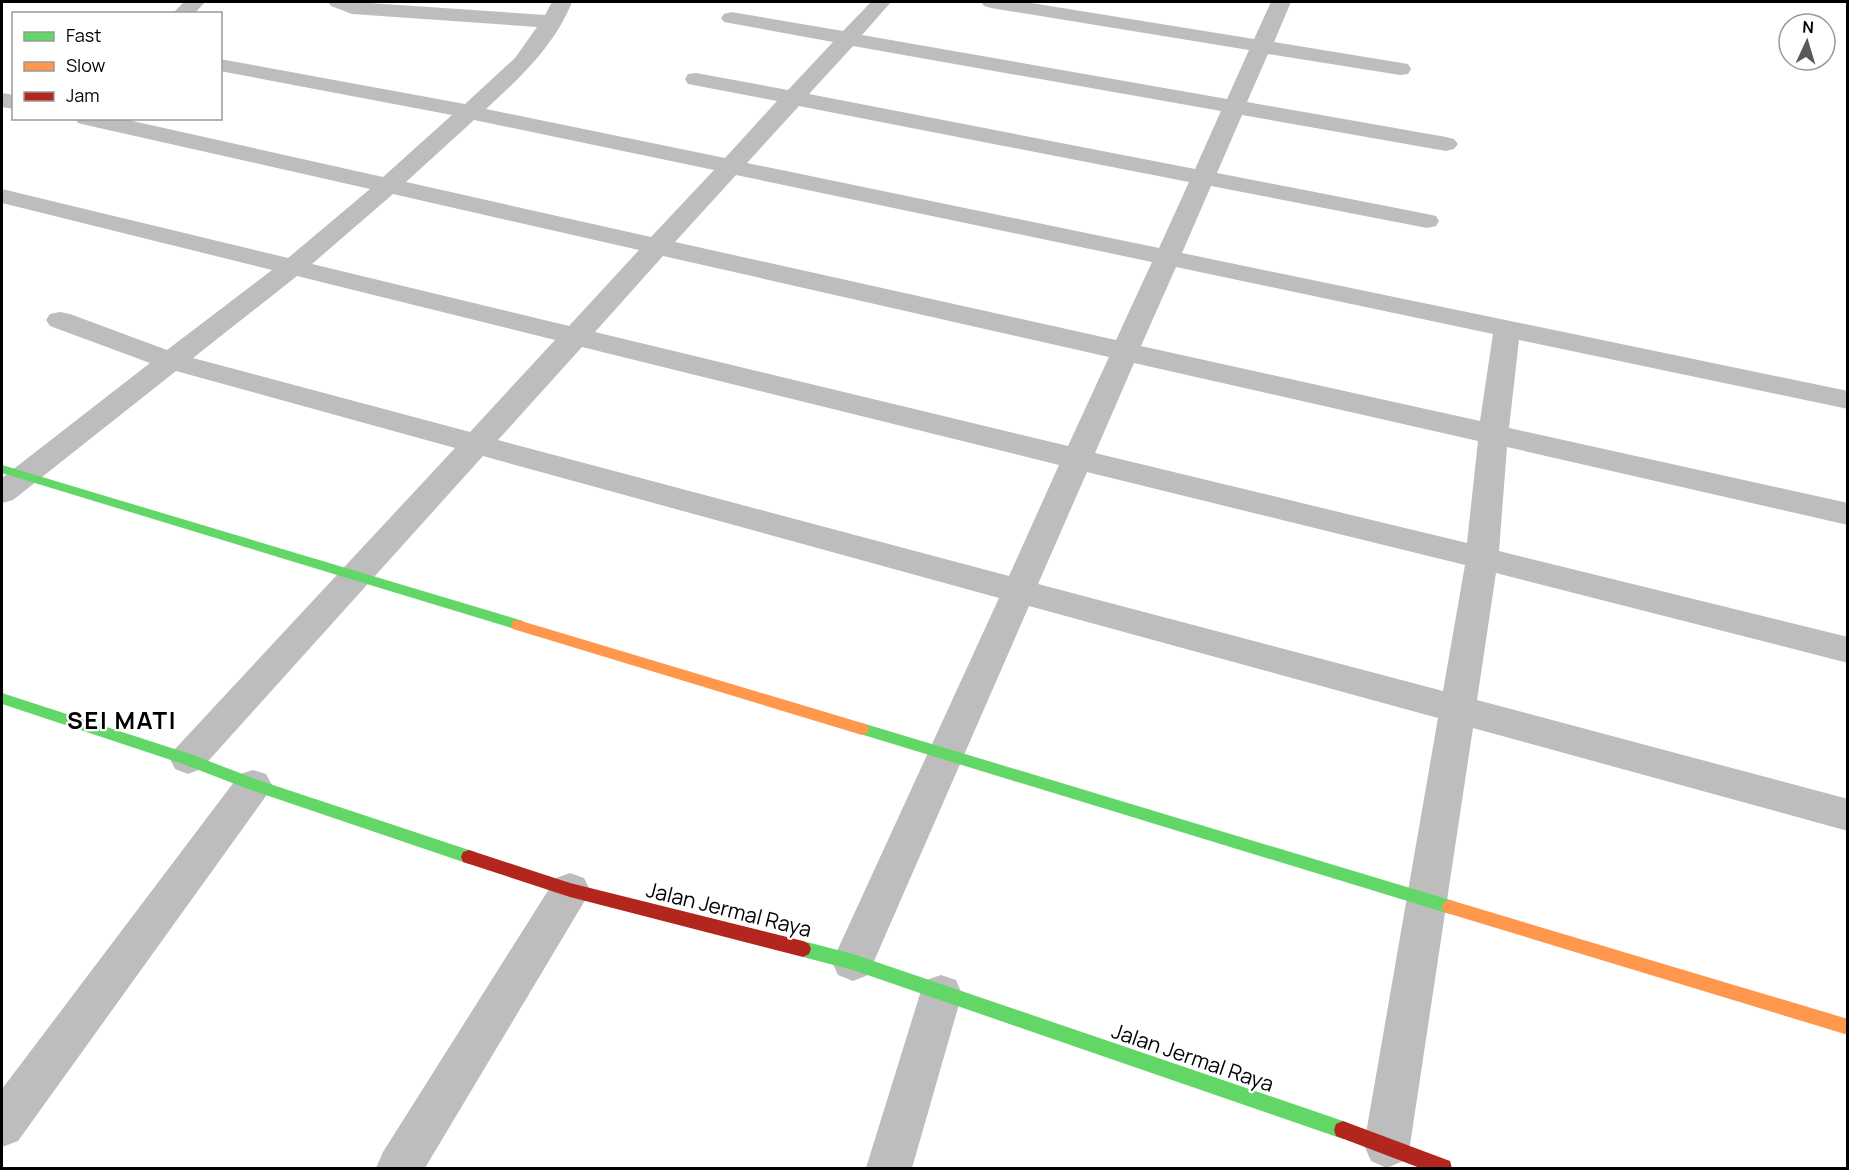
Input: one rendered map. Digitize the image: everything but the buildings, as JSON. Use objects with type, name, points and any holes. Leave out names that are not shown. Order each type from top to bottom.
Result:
[{"type":"street","points":[[338,2],[352,8],[557,12]]},
{"type":"street","points":[[188,759],[881,2]]},
{"type":"street","points":[[991,2],[1400,69]]},
{"type":"street","points":[[853,962],[1281,2]]},
{"type":"street","points":[[2,493],[12,472],[170,361],[291,268],[388,186],[523,63],[557,12]]},
{"type":"street","points":[[731,18],[1446,144]]},
{"type":"street","points":[[222,65],[470,112],[1848,400]]},
{"type":"street","points":[[696,79],[1428,221]]},
{"type":"street","points":[[95,120],[1848,514]]},
{"type":"street","points":[[2,196],[574,338],[1482,558],[1848,650]]},
{"type":"street","points":[[60,321],[170,361],[1848,814]]},
{"type":"street","points":[[1387,1145],[1482,558],[1492,434],[1508,329]]},
{"type":"street","points":[[12,472],[1848,1027]]},
{"type":"street","name":"Jalan Jermal Raya","points":[[2,699],[188,759],[253,785],[570,890],[853,962],[940,994],[1387,1145],[1443,1168]]},
{"type":"street","points":[[2,1125],[253,785]]},
{"type":"street","points":[[399,1168],[570,890]]},
{"type":"street","points":[[889,1168],[940,994]]},
{"type":"traffic: fast","points":[[2,469],[518,625]]},
{"type":"traffic: fast","points":[[2,699],[188,759],[253,785],[469,857]]},
{"type":"traffic: fast","points":[[862,729],[1450,907]]},
{"type":"traffic: fast","points":[[803,949],[853,962],[1343,1130]]},
{"type":"traffic: slow","points":[[518,625],[862,729]]},
{"type":"traffic: slow","points":[[1450,907],[1848,1027]]},
{"type":"traffic: jam","points":[[469,857],[570,890],[803,949]]},
{"type":"traffic: jam","points":[[1343,1130],[1443,1168]]},
{"type":"district","name":"SEI MATI","points":[[122,719]]}]
